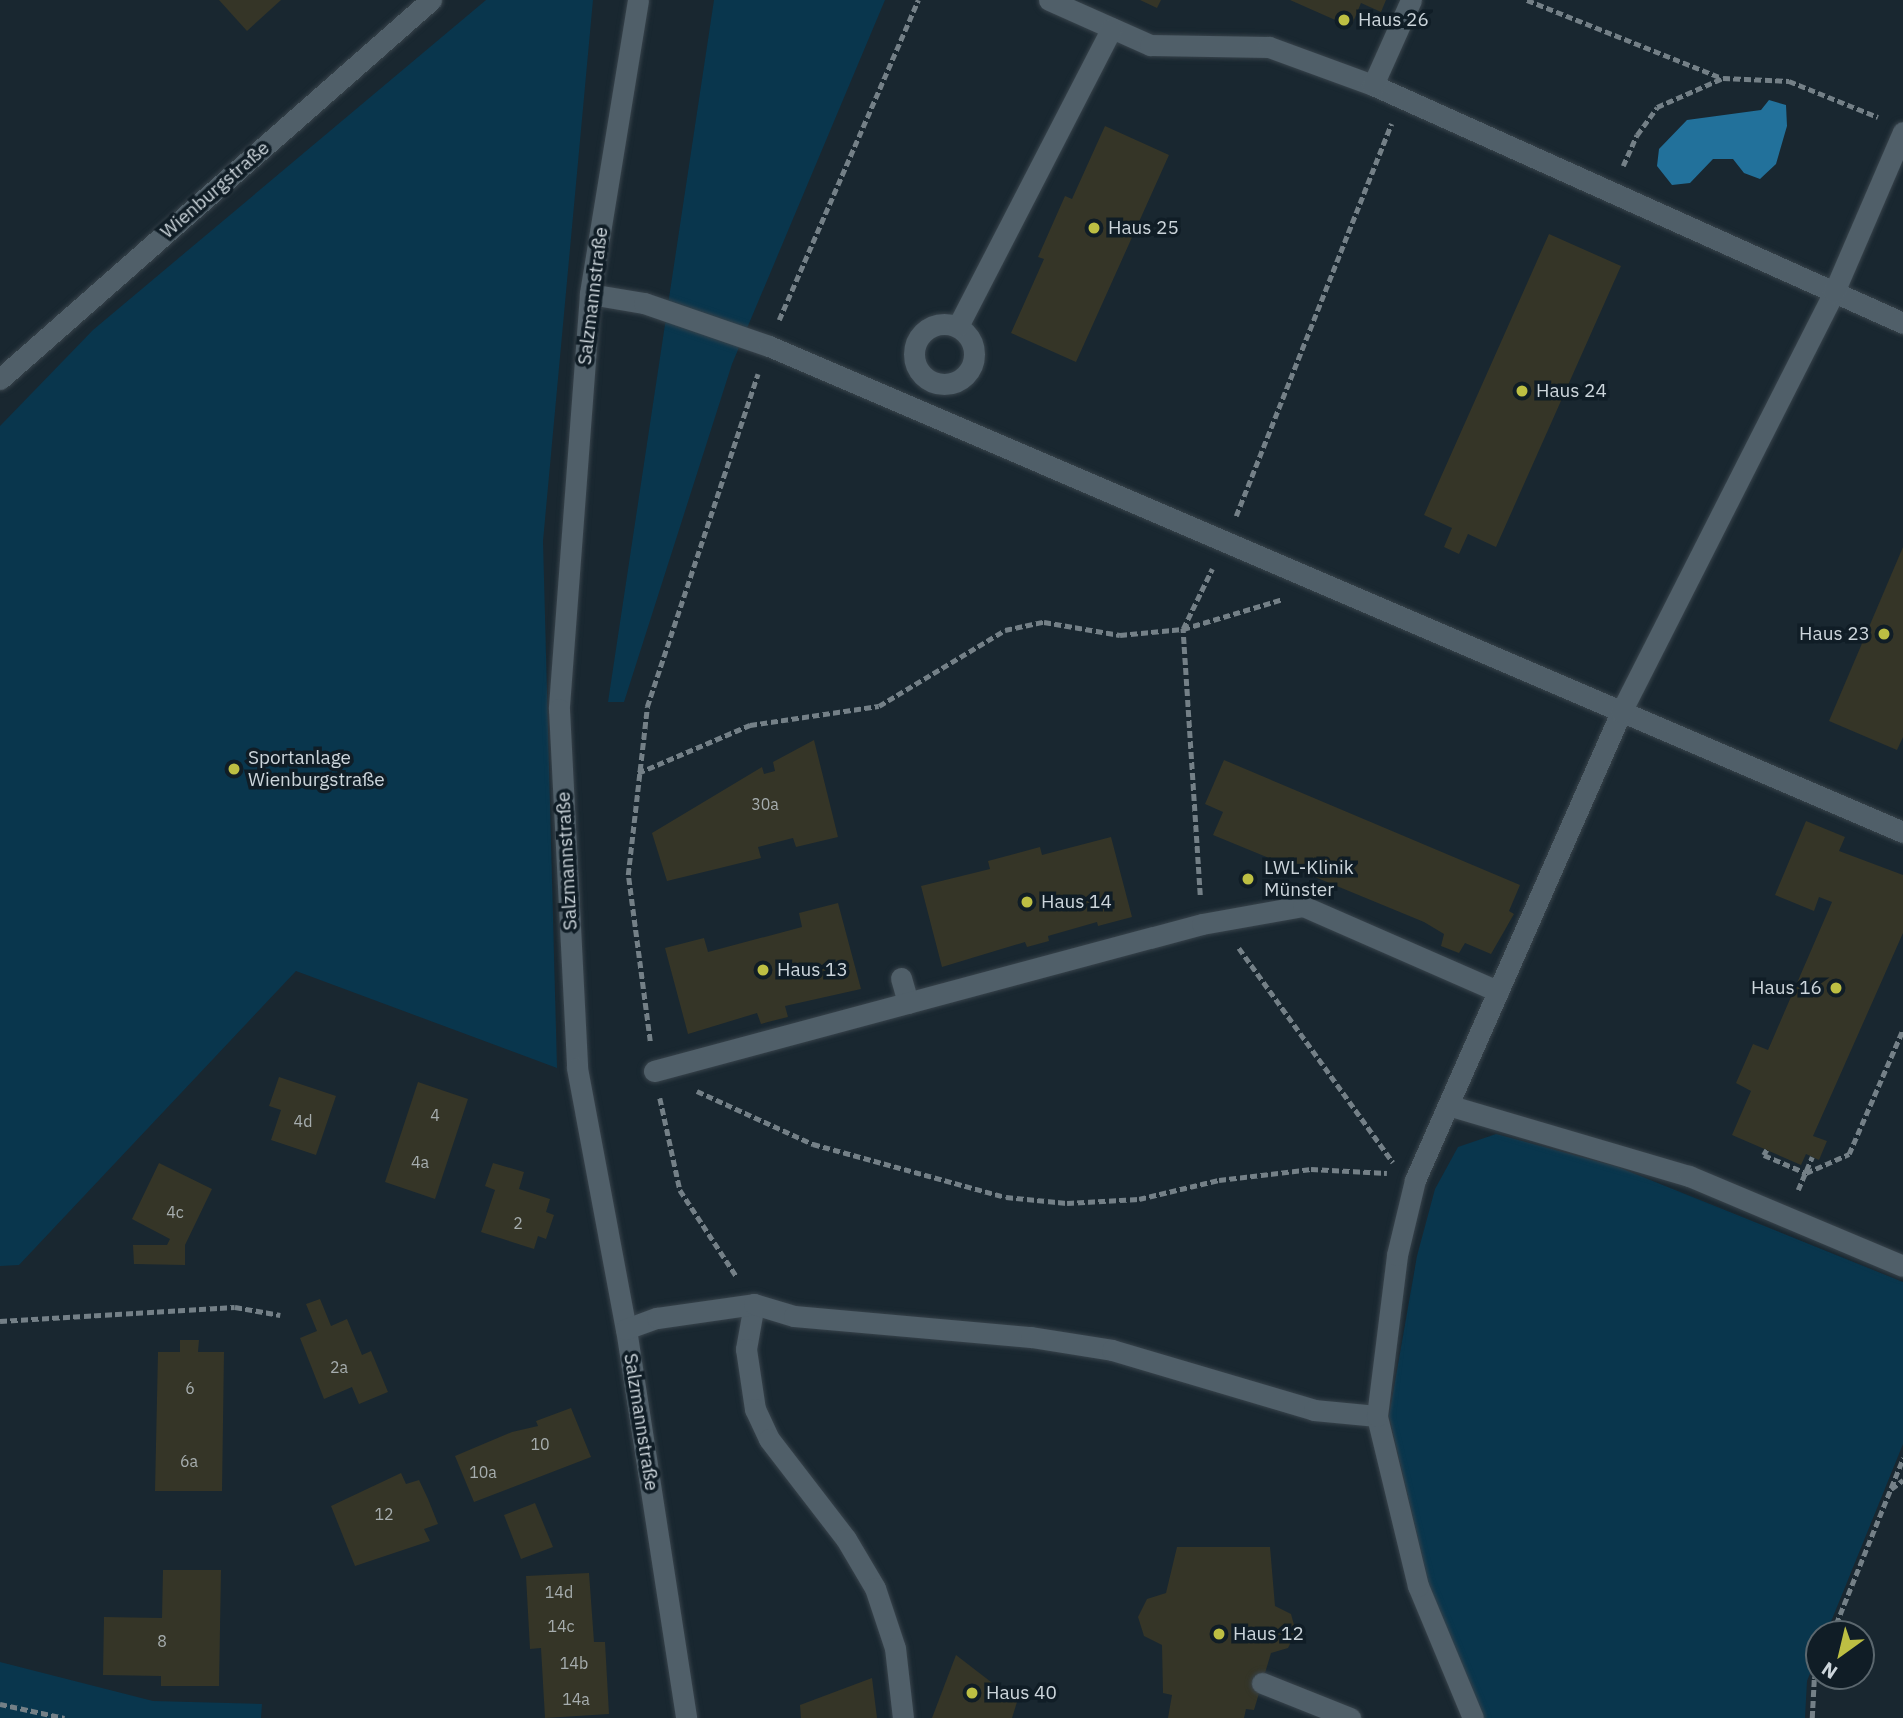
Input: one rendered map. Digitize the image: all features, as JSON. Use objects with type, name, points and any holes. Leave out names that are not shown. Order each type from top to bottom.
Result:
[{"type":"street","name":"Wienburgstraße","points":[[0,379],[431,0]]},
{"type":"street","name":"Salzmannstraße","points":[[638,0],[590,294],[559,709],[577,1068],[626,1329],[686,1718]]},
{"type":"street","points":[[1049,0],[1150,45],[1269,47],[1373,85],[1903,323]]},
{"type":"street","points":[[1373,85],[1411,0]]},
{"type":"street","points":[[958,326],[1112,28]]},
{"type":"street","points":[[1473,1718],[1418,1586],[1377,1416],[1397,1255],[1415,1180],[1451,1106],[1498,991],[1621,712],[1834,292],[1903,132]]},
{"type":"street","points":[[590,294],[644,303],[769,346],[1331,586],[1376,609],[1903,832]]},
{"type":"street","points":[[958,326],[975,350],[971,369],[956,382],[930,380],[915,363],[916,344],[928,328],[958,326]]},
{"type":"street","points":[[918,411],[930,380]]},
{"type":"street","points":[[654,1071],[1211,923],[1303,906],[1498,991]]},
{"type":"street","points":[[901,978],[908,1003]]},
{"type":"street","points":[[1451,1106],[1689,1176],[1903,1266]]},
{"type":"street","points":[[626,1329],[657,1318],[754,1304],[794,1316],[1031,1337],[1112,1350],[1314,1410],[1377,1416]]},
{"type":"street","points":[[754,1304],[746,1349],[755,1409],[769,1439],[846,1539],[876,1588],[895,1648],[902,1718]]},
{"type":"street","points":[[1262,1683],[1350,1718]]},
{"type":"path","points":[[754,1304],[680,1190],[654,1071],[628,875],[637,773],[647,706],[769,346],[918,0]]},
{"type":"path","points":[[1527,0],[1723,78],[1789,81],[1861,112],[1888,117]]},
{"type":"path","points":[[1612,191],[1637,135],[1657,107],[1723,78]]},
{"type":"path","points":[[1402,98],[1226,541],[1183,629],[1211,923],[1388,1158],[1415,1180]]},
{"type":"path","points":[[637,773],[750,725],[879,706],[1005,630],[1044,622],[1120,635],[1183,629],[1331,586]]},
{"type":"path","points":[[1767,1150],[1764,1155],[1806,1173],[1849,1154],[1903,1029]]},
{"type":"path","points":[[654,1071],[813,1144],[1006,1197],[1067,1203],[1139,1199],[1219,1180],[1311,1169],[1381,1172],[1415,1180]]},
{"type":"path","points":[[0,1321],[234,1307],[280,1315]]},
{"type":"path","points":[[1838,1620],[1903,1458]]},
{"type":"path","points":[[1890,1490],[1903,1480]]},
{"type":"path","points":[[1812,1718],[1813,1690]]},
{"type":"path","points":[[0,1704],[64,1718]]},
{"type":"shaded area","name":"Sportanlage Wienburgstraße","points":[[486,0],[593,0],[543,541],[557,1068],[296,971],[19,1265],[0,1266],[0,426],[93,330]]},
{"type":"shaded area","points":[[714,0],[885,0],[732,364],[624,702],[608,702]]},
{"type":"shaded area","points":[[1769,100],[1786,105],[1787,126],[1776,164],[1760,179],[1744,173],[1733,159],[1713,159],[1690,183],[1672,185],[1657,166],[1659,149],[1687,120],[1761,110]]},
{"type":"shaded area","points":[[1496,1134],[1618,1167],[1903,1282],[1903,1444],[1832,1620],[1805,1620],[1805,1718],[1483,1718],[1429,1585],[1389,1416],[1417,1256],[1435,1189],[1458,1147]]},
{"type":"shaded area","points":[[0,1662],[153,1701],[262,1704],[261,1718],[0,1718]]},
{"type":"building","points":[[219,0],[281,0],[247,31]]},
{"type":"building","points":[[1140,0],[1161,0],[1157,8]]},
{"type":"building","name":"Haus 26","points":[[1290,0],[1386,0],[1381,12],[1361,3],[1351,27]]},
{"type":"building","name":"Haus 25","points":[[1105,126],[1169,155],[1076,362],[1011,333],[1044,259],[1038,257],[1065,196],[1072,199]]},
{"type":"building","name":"Haus 24","points":[[1549,234],[1621,266],[1496,547],[1468,534],[1459,554],[1444,547],[1452,528],[1424,515]]},
{"type":"building","name":"Haus 23","points":[[1903,547],[1903,737],[1897,750],[1829,721]]},
{"type":"building","points":[[814,740],[838,837],[796,847],[793,838],[758,847],[761,858],[667,881],[652,833],[762,767],[764,774],[775,771],[773,762]]},
{"type":"building","points":[[1224,760],[1520,885],[1509,911],[1514,914],[1491,954],[1465,943],[1459,953],[1441,946],[1444,934],[1424,922],[1213,835],[1223,812],[1205,804]]},
{"type":"building","name":"Haus 16","points":[[1806,821],[1845,837],[1839,851],[1903,875],[1903,933],[1813,1136],[1827,1141],[1819,1160],[1806,1154],[1801,1165],[1732,1135],[1751,1091],[1736,1083],[1753,1044],[1768,1050],[1832,902],[1819,897],[1814,911],[1775,895]]},
{"type":"building","name":"Haus 14","points":[[1111,837],[1132,917],[1098,926],[1097,922],[1048,936],[1049,941],[1027,947],[1025,942],[942,967],[921,886],[990,869],[988,861],[1040,847],[1042,855]]},
{"type":"building","name":"Haus 13","points":[[838,903],[861,989],[785,1006],[788,1017],[761,1024],[757,1013],[688,1034],[665,948],[704,938],[708,952],[802,927],[799,913]]},
{"type":"building","points":[[279,1077],[336,1096],[316,1155],[271,1140],[281,1110],[269,1106]]},
{"type":"building","points":[[418,1082],[468,1099],[435,1199],[385,1182]]},
{"type":"building","points":[[159,1163],[212,1189],[185,1245],[185,1265],[134,1264],[133,1245],[167,1245],[170,1239],[132,1219]]},
{"type":"building","points":[[493,1163],[524,1172],[519,1189],[550,1199],[546,1212],[554,1215],[546,1239],[538,1236],[534,1249],[481,1232],[495,1190],[485,1186]]},
{"type":"building","points":[[320,1299],[331,1326],[347,1319],[362,1355],[371,1351],[388,1392],[359,1404],[352,1387],[324,1399],[300,1338],[317,1331],[306,1304]]},
{"type":"building","points":[[180,1340],[199,1340],[198,1352],[224,1352],[222,1491],[155,1491],[158,1352],[180,1352]]},
{"type":"building","points":[[571,1408],[591,1457],[474,1502],[455,1456],[512,1432],[538,1426],[536,1421]]},
{"type":"building","points":[[401,1473],[406,1484],[419,1480],[428,1499],[438,1524],[424,1529],[430,1541],[355,1566],[331,1506]]},
{"type":"building","points":[[535,1503],[553,1547],[521,1559],[504,1515]]},
{"type":"building","name":"Haus 12","points":[[1177,1547],[1270,1547],[1275,1606],[1291,1614],[1296,1632],[1288,1648],[1271,1653],[1254,1710],[1246,1709],[1244,1718],[1168,1718],[1172,1695],[1163,1693],[1162,1645],[1144,1636],[1138,1617],[1147,1599],[1166,1593]]},
{"type":"building","points":[[163,1570],[221,1570],[219,1686],[161,1686],[161,1676],[103,1675],[104,1617],[162,1618]]},
{"type":"building","points":[[589,1573],[594,1642],[605,1642],[609,1714],[545,1718],[541,1648],[530,1649],[526,1576]]},
{"type":"building","name":"Haus 40","points":[[956,1655],[1017,1702],[1012,1718],[932,1718]]},
{"type":"building","points":[[872,1678],[877,1718],[801,1718],[800,1705]]},
{"type":"place","name":"Haus 26","points":[[1344,20]]},
{"type":"place","name":"Haus 25","points":[[1094,228]]},
{"type":"place","name":"Haus 24","points":[[1522,391]]},
{"type":"place","name":"Haus 23","points":[[1884,634]]},
{"type":"place","name":"Sportanlage Wienburgstraße","points":[[234,769]]},
{"type":"place","name":"LWL-Klinik Münster","points":[[1248,879]]},
{"type":"place","name":"Haus 14","points":[[1027,902]]},
{"type":"place","name":"Haus 13","points":[[763,970]]},
{"type":"place","name":"Haus 16","points":[[1836,988]]},
{"type":"place","name":"Haus 12","points":[[1219,1634]]},
{"type":"place","name":"Haus 40","points":[[972,1693]]}]
